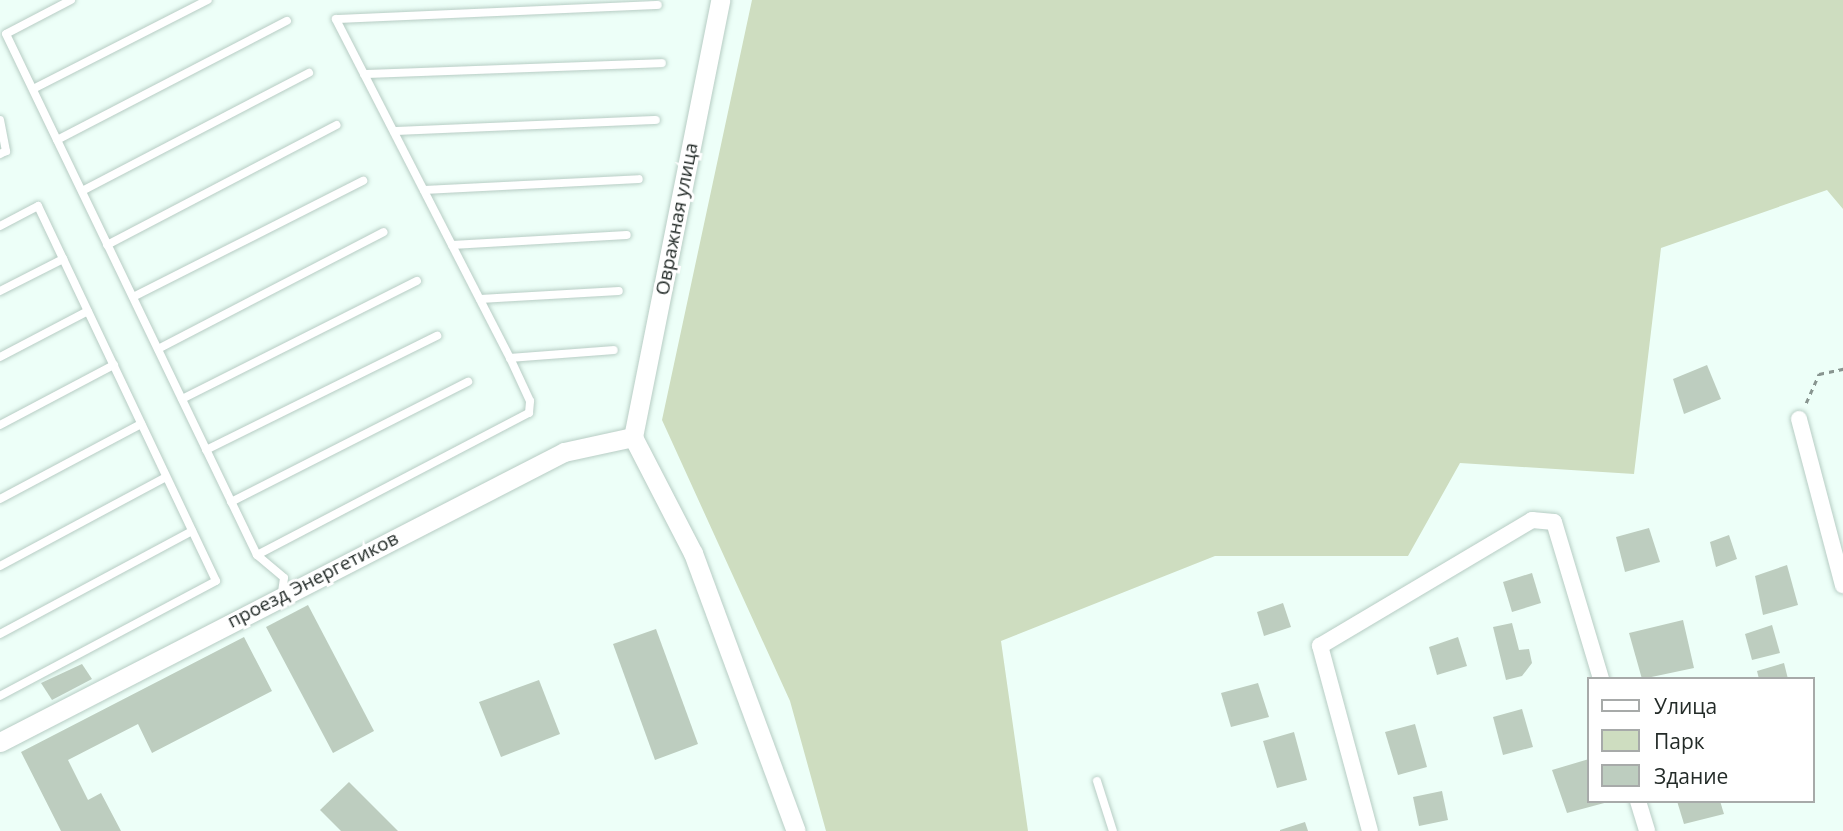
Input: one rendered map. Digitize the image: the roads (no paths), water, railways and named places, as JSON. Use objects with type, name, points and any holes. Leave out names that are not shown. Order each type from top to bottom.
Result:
[{"type":"street","name":"Овражная улица","points":[[633,438],[720,0]]},
{"type":"street","points":[[1798,419],[1843,585]]},
{"type":"street","name":"проезд Энергетиков","points":[[0,742],[565,452],[633,438]]},
{"type":"street","points":[[633,438],[693,553],[796,831]]},
{"type":"street","points":[[1370,831],[1320,646],[1532,520],[1554,522],[1600,677]]},
{"type":"street","points":[[1639,803],[1647,831]]},
{"type":"lane","points":[[71,0],[6,34],[257,555],[284,578],[282,596]]},
{"type":"lane","points":[[33,89],[208,0]]},
{"type":"lane","points":[[257,555],[529,413],[530,401],[510,358],[336,19],[658,5]]},
{"type":"lane","points":[[57,139],[287,22]]},
{"type":"lane","points":[[365,74],[662,63]]},
{"type":"lane","points":[[82,191],[309,73]]},
{"type":"lane","points":[[0,120],[6,150],[0,154]]},
{"type":"lane","points":[[394,131],[656,120]]},
{"type":"lane","points":[[107,245],[337,125]]},
{"type":"lane","points":[[424,191],[639,179]]},
{"type":"lane","points":[[133,297],[363,181]]},
{"type":"lane","points":[[0,226],[38,206],[216,581],[0,696]]},
{"type":"lane","points":[[158,349],[384,232]]},
{"type":"lane","points":[[452,245],[627,235]]},
{"type":"lane","points":[[0,291],[63,259]]},
{"type":"lane","points":[[182,400],[417,281]]},
{"type":"lane","points":[[480,299],[619,291]]},
{"type":"lane","points":[[0,357],[88,311]]},
{"type":"lane","points":[[206,450],[437,336]]},
{"type":"lane","points":[[510,358],[614,350]]},
{"type":"lane","points":[[0,425],[114,365]]},
{"type":"lane","points":[[231,502],[468,382]]},
{"type":"lane","points":[[0,499],[141,424]]},
{"type":"lane","points":[[0,566],[166,477]]},
{"type":"lane","points":[[0,634],[192,531]]},
{"type":"lane","points":[[1097,781],[1113,831]]}]
